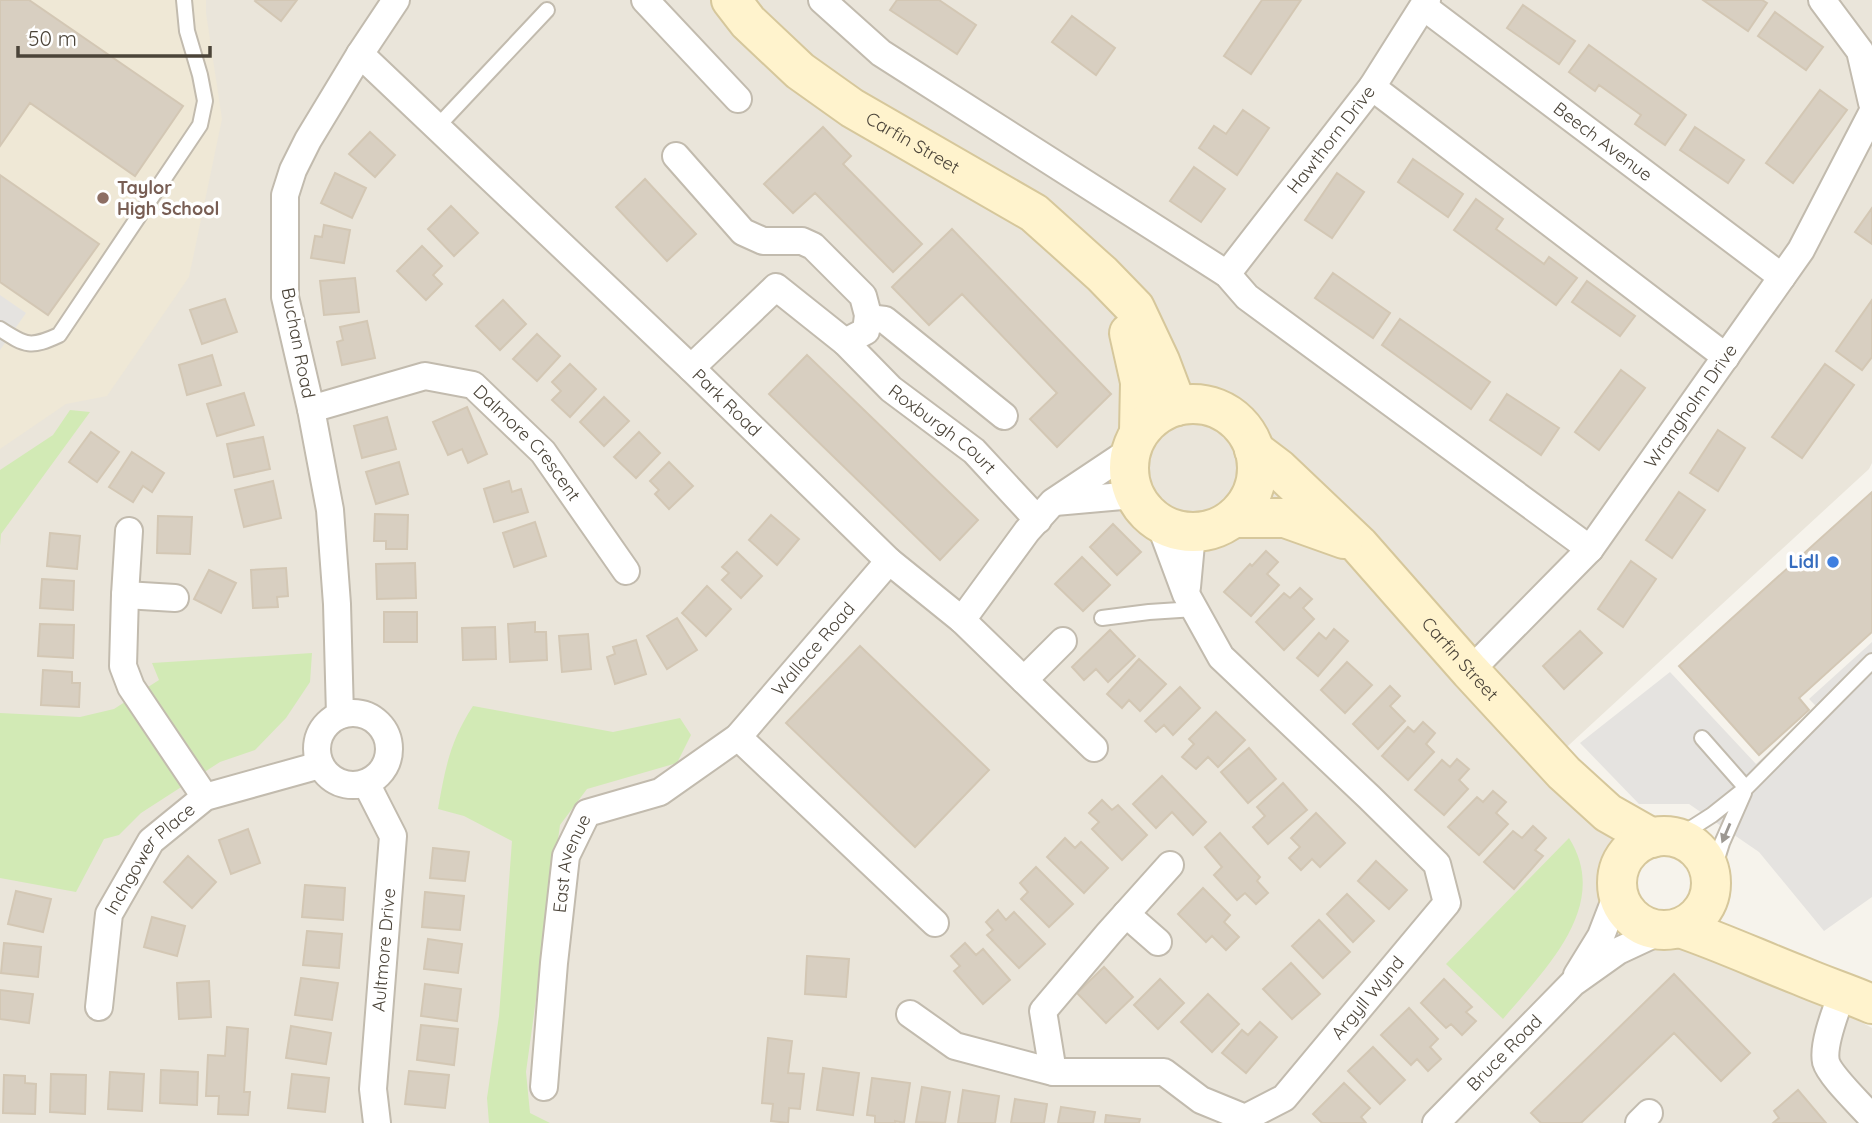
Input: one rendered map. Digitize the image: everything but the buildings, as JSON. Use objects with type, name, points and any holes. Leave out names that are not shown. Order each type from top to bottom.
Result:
[{"type":"main road","name":"Carfin Street","points":[[731,0],[748,22],[800,71],[852,108],[1034,214],[1102,274],[1135,309],[1160,360],[1177,406]]},
{"type":"main road","name":"Carfin Street","points":[[1102,274],[1130,337],[1140,382],[1135,441]]},
{"type":"main road","points":[[1195,404],[1226,412],[1243,427],[1254,450],[1258,468],[1249,501],[1235,518],[1215,529],[1176,528],[1143,509],[1134,495],[1128,473],[1135,441],[1161,412],[1177,406],[1195,404]]},
{"type":"main road","name":"Carfin Street","points":[[1254,450],[1279,469],[1359,545],[1564,773],[1608,813],[1664,838]]},
{"type":"main road","name":"Carfin Street","points":[[1235,518],[1285,518],[1359,545]]},
{"type":"main road","name":"Carfin Street","points":[[1564,773],[1592,820],[1618,884]]},
{"type":"main road","points":[[1763,959],[1721,910],[1702,855],[1686,842],[1664,838],[1641,843],[1631,850],[1623,861],[1618,884],[1626,911],[1636,920],[1650,928],[1671,929],[1719,941],[1803,977],[1862,994]]},
{"type":"main road","points":[[1671,929],[1688,924],[1702,912],[1711,882]]},
{"type":"street","name":"Buchan Road","points":[[341,715],[330,510],[311,409],[285,297],[285,195],[292,170],[308,140],[396,0]]},
{"type":"street","points":[[645,0],[738,99]]},
{"type":"street","points":[[822,0],[881,53],[1227,274],[1247,297],[1590,548]]},
{"type":"street","points":[[1822,0],[1860,51],[1872,103]]},
{"type":"street","name":"Hawthorn Drive","points":[[1227,274],[1372,87],[1425,3]]},
{"type":"street","name":"Beech Avenue","points":[[1425,3],[1782,277]]},
{"type":"street","name":"Park Road","points":[[360,54],[691,368],[889,561],[962,620],[1094,748]]},
{"type":"street","points":[[1372,87],[1726,357]]},
{"type":"street","name":"Wrangholm Drive","points":[[1470,671],[1590,548],[1801,250],[1872,113]]},
{"type":"street","points":[[676,156],[743,232],[763,241],[802,241],[813,246],[863,296],[868,317],[866,331],[845,342]]},
{"type":"street","name":"Roxburgh Court","points":[[691,368],[776,287],[845,342],[891,388],[974,451],[1045,511]]},
{"type":"street","points":[[868,317],[885,320],[1004,416]]},
{"type":"street","name":"Dalmore Crescent","points":[[311,409],[425,376],[473,385],[543,452],[626,571]]},
{"type":"street","points":[[962,620],[1027,531],[1045,511],[1135,441]]},
{"type":"street","points":[[1045,511],[1134,495]]},
{"type":"street","name":"Argyll Wynd","points":[[910,1014],[955,1046],[1053,1072],[1164,1072],[1201,1100],[1245,1118],[1284,1098],[1447,903],[1437,864],[1222,657],[1190,602],[1176,528]]},
{"type":"street","points":[[130,531],[123,666],[131,687],[205,797]]},
{"type":"street","name":"Wallace Road","points":[[738,737],[889,561]]},
{"type":"street","points":[[125,594],[175,598]]},
{"type":"street","points":[[1024,680],[1063,641]]},
{"type":"street","points":[[341,715],[366,715],[377,722],[384,732],[389,745],[388,758],[378,775],[366,783],[348,785],[336,782],[320,765],[316,753],[319,734],[326,724],[341,715]]},
{"type":"street","points":[[738,737],[935,923]]},
{"type":"street","name":"East Avenue","points":[[544,1087],[566,856],[587,813],[660,792],[738,737]]},
{"type":"street","name":"Inchgower Place","points":[[99,1007],[109,914],[151,841],[205,797],[320,765]]},
{"type":"street","name":"Aultmore Drive","points":[[366,783],[393,836],[373,1089],[377,1123]]},
{"type":"street","points":[[1053,1072],[1043,1011],[1170,865]]},
{"type":"street","name":"Bruce Road","points":[[1573,982],[1601,936],[1618,884]]},
{"type":"street","points":[[1126,914],[1158,942]]},
{"type":"street","name":"Bruce Road","points":[[1436,1123],[1573,982],[1618,951],[1671,929]]},
{"type":"street","points":[[1862,994],[1825,1052],[1826,1063],[1832,1072],[1872,1118]]},
{"type":"lane","points":[[0,329],[22,342],[39,344],[60,335],[200,125],[205,101],[187,31],[184,0]]},
{"type":"lane","points":[[437,127],[547,10]]},
{"type":"lane","points":[[1102,618],[1149,612],[1190,602]]},
{"type":"lane","points":[[1664,838],[1720,809],[1746,788],[1868,665]]},
{"type":"lane","points":[[1702,738],[1746,788]]},
{"type":"lane","points":[[1711,882],[1722,843],[1746,788]]},
{"type":"shaded area","points":[[0,0],[1872,0],[1872,463],[1869,469],[1557,756],[1627,846],[1618,858],[1612,874],[1612,888],[1617,905],[1626,918],[1646,929],[1749,961],[1872,1028],[1872,1123],[0,1123]]},
{"type":"shaded area","name":"Taylor High School","points":[[0,0],[206,0],[222,119],[189,277],[107,396],[66,404],[0,449]]},
{"type":"shaded area","points":[[0,295],[26,313],[0,350]]},
{"type":"shaded area","points":[[1872,642],[1872,897],[1824,931],[1759,852],[1689,804],[1639,804],[1580,743],[1670,672],[1756,764],[1818,708],[1809,699]]},
{"type":"green space","points":[[70,410],[90,412],[1,534],[0,546],[0,470],[53,435]]},
{"type":"green space","points":[[312,653],[310,682],[286,718],[255,750],[220,762],[141,813],[119,835],[104,839],[76,892],[0,878],[0,713],[80,717],[114,709],[159,680],[152,663]]},
{"type":"green space","points":[[473,706],[613,732],[680,718],[691,735],[677,763],[587,789],[560,825],[526,1072],[530,1113],[550,1123],[489,1123],[487,1098],[499,1016],[512,841],[464,816],[438,809],[450,756],[459,731]]},
{"type":"green space","points":[[1569,838],[1580,863],[1583,888],[1578,912],[1568,936],[1553,958],[1503,1019],[1446,964]]},
{"type":"place","name":"Taylor High School","points":[[103,198]]},
{"type":"place","name":"Lidl","points":[[1833,562]]}]
